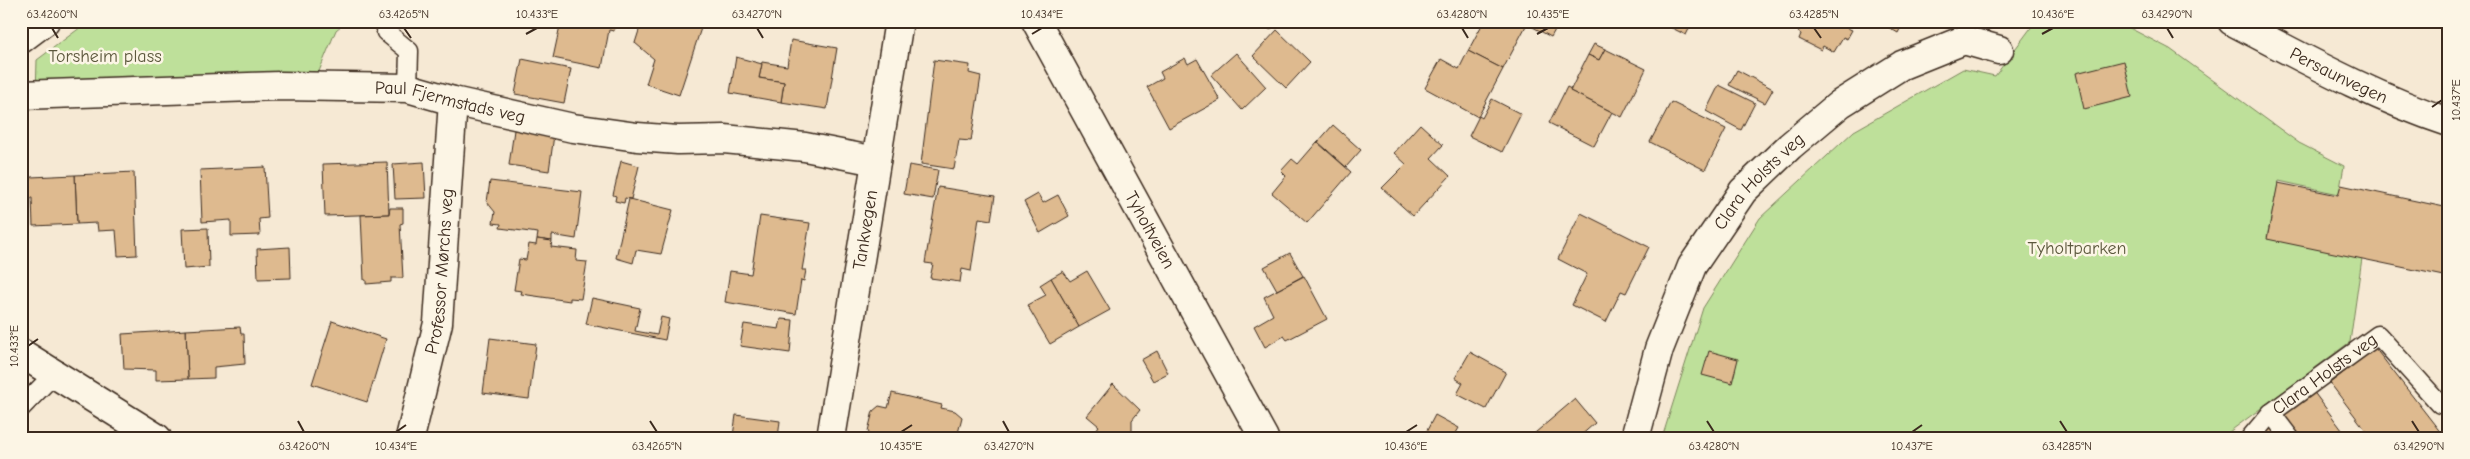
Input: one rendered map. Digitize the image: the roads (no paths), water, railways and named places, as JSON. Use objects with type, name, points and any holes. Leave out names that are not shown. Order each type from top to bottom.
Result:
[{"type":"street","points":[[21,40],[45,21]]},
{"type":"street","name":"Tankvegen","points":[[831,438],[847,352],[899,21]]},
{"type":"street","name":"Tyholtveien","points":[[1036,21],[1264,438]]},
{"type":"street","name":"Persaunvegen","points":[[2232,21],[2353,84],[2407,108],[2449,122]]},
{"type":"street","name":"Clara Holsts veg","points":[[1635,438],[1659,349],[1692,266],[1743,191],[1790,146],[1840,104],[1902,65],[1964,40],[1999,50]]},
{"type":"street","name":"Paul Fjermstads veg","points":[[21,95],[280,86],[408,88],[453,101],[573,128],[638,137],[678,140],[724,139],[805,147],[876,161]]},
{"type":"street","name":"Professor Mørchs veg","points":[[410,438],[438,322],[453,101]]},
{"type":"street","points":[[21,353],[157,438]]},
{"type":"lane","points":[[387,21],[386,32],[409,51],[408,88]]},
{"type":"lane","name":"Clara Holsts veg","points":[[2250,438],[2271,413],[2378,335],[2446,406]]},
{"type":"lane","points":[[22,405],[55,373]]},
{"type":"lane","points":[[2271,413],[2290,438]]},
{"type":"park label","name":"Torsheim plass","points":[[105,56]]},
{"type":"park label","name":"Tyholtparken","points":[[2077,248]]}]
